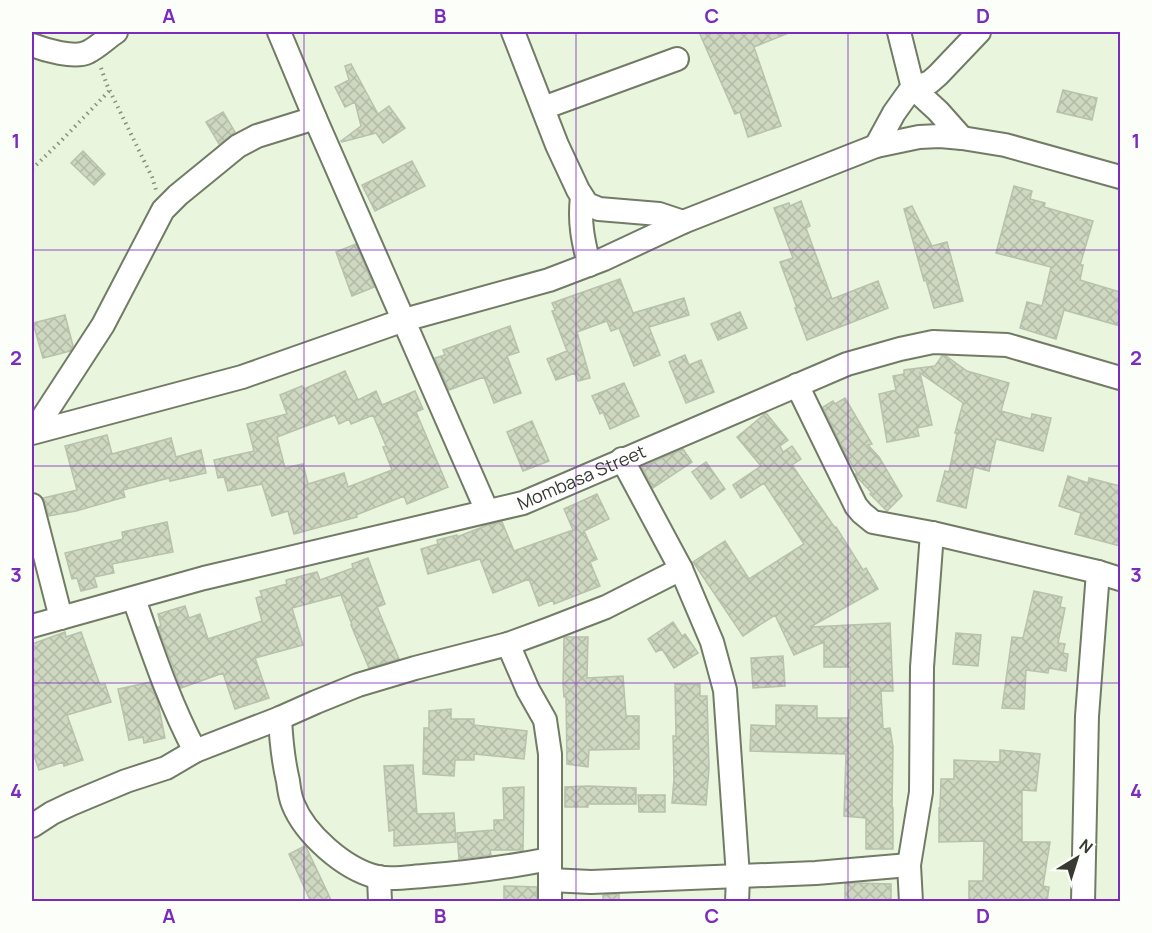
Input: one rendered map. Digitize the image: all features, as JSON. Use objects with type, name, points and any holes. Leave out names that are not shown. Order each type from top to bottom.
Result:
[{"type":"street","points":[[32,45],[65,53],[87,53],[116,32]]},
{"type":"street","points":[[279,32],[487,511]]},
{"type":"street","points":[[513,32],[557,145],[587,204],[599,209],[659,214],[683,222]]},
{"type":"street","points":[[899,32],[913,88],[962,138]]},
{"type":"street","points":[[876,146],[894,113],[913,88],[925,84],[938,75],[979,32]]},
{"type":"street","points":[[543,108],[677,59]]},
{"type":"street","points":[[33,432],[103,325],[163,210],[238,146],[257,136],[315,118]]},
{"type":"street","points":[[33,432],[242,378],[404,320],[549,280],[604,259],[683,222],[876,146],[940,135],[1005,145],[1120,177]]},
{"type":"street","points":[[582,197],[581,231],[589,265]]},
{"type":"street","name":"Mombasa Street","points":[[32,626],[204,578],[523,503],[847,364],[900,349],[933,342],[1007,345],[1120,378]]},
{"type":"street","points":[[797,385],[856,506],[873,522],[932,533],[1120,579]]},
{"type":"street","points":[[622,459],[681,569],[711,642],[725,690],[738,876],[737,902]]},
{"type":"street","points":[[32,505],[61,618]]},
{"type":"street","points":[[911,902],[909,866],[921,792],[922,667],[932,533]]},
{"type":"street","points":[[32,826],[71,804],[126,781],[166,768],[195,750],[358,685],[508,644],[606,608],[681,569]]},
{"type":"street","points":[[1083,902],[1087,716],[1098,572]]},
{"type":"street","points":[[134,599],[171,701],[195,750]]},
{"type":"street","points":[[508,644],[528,690],[545,720],[550,754],[550,880]]},
{"type":"street","points":[[279,718],[283,760],[292,801],[300,820],[330,852],[363,873],[379,878],[478,871],[550,880],[591,882],[816,873],[909,866]]},
{"type":"street","points":[[379,878],[380,902]]},
{"type":"path","points":[[95,48],[110,90],[147,168],[163,210]]},
{"type":"path","points":[[32,169],[110,90]]},
{"type":"building","points":[[699,32],[791,32],[754,47],[781,126],[748,137],[740,112],[735,114]]},
{"type":"building","points":[[351,64],[378,114],[389,106],[405,128],[383,143],[376,133],[341,141],[361,126],[355,102],[345,107],[335,87],[349,80],[345,66]]},
{"type":"building","points":[[1063,90],[1097,98],[1092,120],[1057,112]]},
{"type":"building","points":[[223,112],[235,132],[219,144],[206,122]]},
{"type":"building","points":[[83,151],[105,174],[94,185],[71,163]]},
{"type":"building","points":[[412,161],[425,186],[375,211],[362,185]]},
{"type":"building","points":[[1014,186],[1032,191],[1030,199],[1045,203],[1044,207],[1093,221],[1080,265],[1083,265],[1080,280],[1120,292],[1120,326],[1064,310],[1056,339],[1020,328],[1027,302],[1042,306],[1051,267],[996,253]]},
{"type":"building","points":[[801,201],[810,226],[806,228],[832,299],[878,281],[888,308],[807,340],[780,262],[793,258],[774,208],[789,203],[790,206]]},
{"type":"building","points":[[912,206],[932,246],[947,242],[963,301],[934,308],[904,209]]},
{"type":"building","points":[[356,244],[374,287],[352,296],[336,252]]},
{"type":"building","points":[[620,279],[633,313],[684,298],[689,315],[649,327],[660,355],[634,366],[619,328],[611,331],[607,321],[577,332],[590,378],[578,381],[575,373],[556,380],[547,359],[567,351],[552,311],[555,310],[552,303]]},
{"type":"building","points":[[740,312],[747,328],[718,340],[711,324]]},
{"type":"building","points":[[65,315],[73,346],[70,351],[43,358],[33,323]]},
{"type":"building","points":[[510,326],[519,352],[507,356],[521,393],[494,403],[484,377],[449,390],[435,358],[445,355],[443,350]]},
{"type":"building","points":[[685,355],[689,365],[701,360],[714,392],[686,403],[669,362]]},
{"type":"building","points":[[942,356],[946,356],[967,371],[1009,383],[1001,411],[1031,419],[1032,414],[1051,418],[1043,451],[996,439],[989,471],[974,467],[966,508],[937,501],[945,471],[949,472],[957,433],[955,433],[963,403],[920,373],[932,425],[917,428],[919,436],[887,442],[879,394],[896,390],[893,376],[904,374],[904,370],[935,366]]},
{"type":"building","points":[[345,371],[358,400],[376,391],[382,405],[415,391],[423,409],[416,412],[448,487],[407,504],[404,496],[356,515],[357,517],[294,534],[288,511],[272,516],[262,484],[228,491],[224,477],[218,478],[214,460],[254,451],[247,424],[287,414],[280,395],[302,386],[304,389]],"holes":[[[335,415],[339,424],[349,419],[351,424],[373,415],[386,446],[383,447],[392,470],[348,487],[344,473],[308,484],[303,464],[285,468],[277,437]]]},
{"type":"building","points":[[624,383],[639,416],[610,429],[603,412],[600,414],[592,396]]},
{"type":"building","points":[[845,398],[872,444],[868,445],[879,457],[902,496],[887,511],[856,476],[857,473],[823,407]]},
{"type":"building","points":[[766,413],[788,440],[780,446],[783,452],[792,446],[801,459],[792,465],[863,570],[866,568],[878,589],[810,627],[890,623],[893,691],[881,691],[883,729],[890,728],[893,747],[893,849],[866,849],[866,818],[844,816],[846,754],[750,751],[751,725],[776,726],[776,705],[817,706],[817,718],[849,718],[850,667],[824,667],[824,642],[794,655],[775,615],[743,636],[693,562],[725,541],[749,579],[804,544],[764,483],[741,498],[733,485],[761,466],[737,437]]},
{"type":"building","points":[[532,421],[549,461],[523,471],[507,432]]},
{"type":"building","points":[[107,435],[112,454],[171,438],[176,457],[201,450],[206,473],[170,481],[169,478],[123,490],[125,497],[49,516],[43,498],[77,490],[65,446]]},
{"type":"building","points":[[683,449],[692,462],[653,488],[642,467]]},
{"type":"building","points":[[706,462],[725,489],[711,499],[692,472]]},
{"type":"building","points":[[1068,476],[1088,483],[1089,478],[1120,486],[1120,546],[1075,534],[1081,513],[1059,506]]},
{"type":"building","points":[[597,494],[609,519],[584,531],[597,559],[590,562],[600,586],[554,604],[553,600],[539,606],[529,579],[493,593],[480,559],[428,574],[421,549],[438,544],[437,540],[457,535],[457,537],[502,522],[514,551],[573,530],[564,509]]},
{"type":"building","points":[[167,522],[173,552],[112,564],[114,573],[94,577],[97,587],[81,591],[77,578],[72,579],[65,553],[123,539],[122,532]]},
{"type":"building","points":[[368,558],[385,604],[377,607],[399,659],[369,668],[341,595],[292,608],[303,645],[255,658],[269,698],[235,709],[223,673],[181,688],[158,627],[161,626],[158,614],[185,606],[189,618],[200,614],[208,639],[262,621],[256,598],[262,596],[260,591],[287,584],[286,580],[317,572],[320,580],[353,568],[352,564]]},
{"type":"building","points":[[1034,591],[1062,597],[1060,607],[1065,608],[1058,643],[1065,644],[1063,653],[1068,654],[1066,671],[1049,668],[1048,673],[1026,670],[1024,709],[1002,708],[1012,637],[1023,638]]},
{"type":"building","points":[[673,622],[682,636],[685,634],[698,653],[674,668],[662,649],[656,652],[648,639]]},
{"type":"building","points":[[65,632],[66,637],[81,632],[100,685],[105,684],[111,702],[67,715],[83,760],[64,766],[63,762],[39,770],[32,750],[32,644]]},
{"type":"building","points":[[956,633],[981,635],[978,666],[953,664]]},
{"type":"building","points":[[588,637],[587,678],[623,676],[626,716],[639,716],[639,749],[589,750],[588,767],[567,764],[566,697],[564,697],[563,684],[564,638]]},
{"type":"building","points":[[783,656],[785,686],[753,688],[751,658]]},
{"type":"building","points":[[150,682],[158,703],[165,738],[144,743],[143,737],[129,740],[118,689]]},
{"type":"building","points":[[675,684],[700,684],[700,696],[707,696],[709,768],[706,805],[672,803],[673,736],[676,736]]},
{"type":"building","points":[[451,709],[451,719],[474,719],[474,725],[527,731],[524,759],[474,754],[474,760],[455,760],[454,776],[423,774],[424,728],[429,728],[429,711]]},
{"type":"building","points":[[1000,750],[1040,754],[1036,791],[1022,790],[1022,842],[1050,842],[1043,886],[1049,887],[1047,902],[969,902],[969,881],[983,881],[984,841],[939,842],[941,779],[954,779],[954,760],[1000,762]]},
{"type":"building","points":[[413,765],[417,814],[454,813],[456,842],[394,846],[394,830],[389,831],[384,766]]},
{"type":"building","points":[[524,787],[523,850],[490,850],[491,855],[459,859],[457,833],[494,830],[494,820],[504,820],[503,788]]},
{"type":"building","points":[[565,787],[636,788],[636,804],[588,804],[588,807],[565,807]]},
{"type":"building","points":[[638,795],[665,795],[665,812],[639,812]]},
{"type":"building","points":[[305,846],[332,902],[311,902],[289,854]]},
{"type":"building","points":[[845,884],[891,884],[891,902],[845,901]]},
{"type":"building","points":[[504,886],[537,887],[537,902],[504,902]]},
{"type":"building","points":[[619,894],[619,902],[603,902],[603,895]]}]
